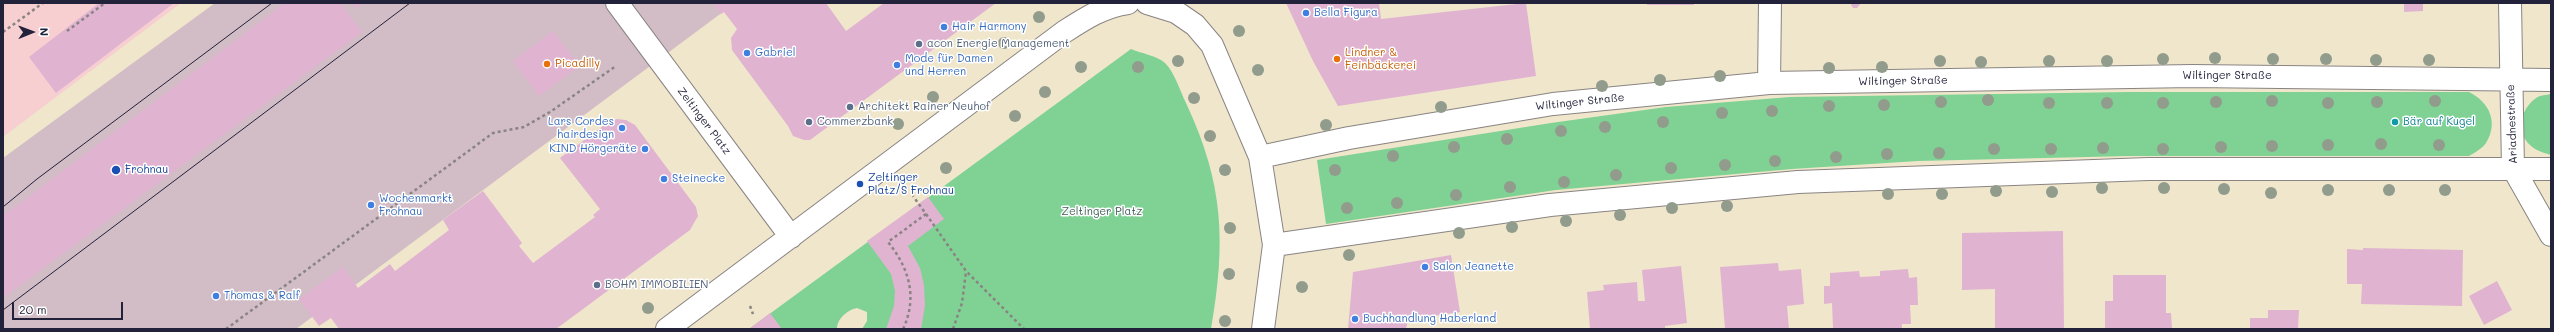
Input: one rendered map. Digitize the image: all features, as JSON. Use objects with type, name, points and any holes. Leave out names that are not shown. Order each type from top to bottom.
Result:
[{"type":"street","name":"Zeltinger Platz","points":[[617,3],[791,237]]},
{"type":"street","points":[[667,329],[1064,32],[1089,16],[1117,4],[1128,3]]},
{"type":"street","points":[[1147,3],[1176,12],[1196,25],[1212,45],[1260,156],[1274,245],[1263,329]]},
{"type":"street","points":[[1769,84],[1770,3]]},
{"type":"street","name":"Ariadnestraße","points":[[2510,3],[2510,80],[2513,168],[2551,235]]},
{"type":"street","name":"Wiltinger Straße","points":[[1260,156],[1349,138],[1553,104],[1769,84],[2192,76],[2551,80]]},
{"type":"street","points":[[1274,245],[1550,205],[1798,182],[2148,169],[2551,169]]},
{"type":"path","points":[[3,32],[43,3]]},
{"type":"path","points":[[67,31],[104,3]]},
{"type":"path","points":[[226,329],[493,133],[524,127],[550,112],[616,66]]},
{"type":"path","points":[[913,196],[966,271],[1024,329]]},
{"type":"path","points":[[903,329],[909,314],[910,282],[905,268],[888,242],[926,214]]},
{"type":"path","points":[[953,329],[962,303],[966,271]]},
{"type":"path","points":[[750,306],[753,314]]},
{"type":"shaded area","points":[[3,3],[181,3],[3,137]]},
{"type":"shaded area","points":[[215,3],[735,3],[296,329],[3,329],[3,158]]},
{"type":"green space","name":"Zeltinger Platz","points":[[1131,49],[1158,58],[1169,67],[1199,132],[1208,160],[1215,187],[1220,241],[1216,298],[1211,329],[862,329],[867,321],[867,312],[857,308],[841,318],[837,325],[837,329],[749,329]]},
{"type":"green space","points":[[2130,92],[2469,92],[2482,101],[2487,107],[2492,120],[2492,128],[2485,145],[2469,156],[2129,156],[1918,161],[1792,169],[1556,190],[1326,224],[1317,160],[1551,123],[1666,107],[1790,97]]},
{"type":"green space","points":[[2551,94],[2551,155],[2533,148],[2527,142],[2522,134],[2521,122],[2528,106],[2536,98]]},
{"type":"building","points":[[99,3],[174,3],[56,93],[29,57]]},
{"type":"building","points":[[285,3],[340,3],[362,32],[3,298],[3,216]]},
{"type":"building","points":[[352,3],[363,3],[356,8]]},
{"type":"building","points":[[713,3],[826,3],[846,31],[884,3],[996,3],[810,140],[804,140],[793,136],[788,126],[732,50],[731,38],[737,29],[724,12],[721,14]]},
{"type":"building","points":[[1286,3],[1379,3],[1381,19],[1526,3],[1536,76],[1338,106],[1313,61]]},
{"type":"building","points":[[1647,3],[1694,3],[1694,5],[1647,5]]},
{"type":"building","points":[[1850,3],[1861,3],[1857,8],[1853,8]]},
{"type":"building","points":[[2404,3],[2423,3],[2423,11],[2404,12]]},
{"type":"building","name":"Picadilly","points":[[553,31],[580,66],[539,96],[513,61]]},
{"type":"building","points":[[617,119],[626,120],[635,125],[696,207],[698,216],[690,230],[556,329],[339,329],[331,318],[319,326],[299,299],[343,267],[358,288],[390,264],[395,271],[449,230],[443,220],[483,191],[522,243],[519,246],[533,263],[595,217],[593,215],[600,209],[560,158],[607,123]]},
{"type":"building","points":[[928,197],[944,219],[908,246],[920,268],[924,285],[925,306],[921,329],[886,329],[894,306],[895,291],[891,274],[867,241]]},
{"type":"building","points":[[2063,231],[2064,329],[1995,329],[1995,289],[1962,290],[1962,233]]},
{"type":"building","points":[[2363,248],[2463,250],[2462,306],[2361,304],[2362,284],[2347,284],[2347,249],[2363,250]]},
{"type":"building","points":[[1451,255],[1460,312],[1408,320],[1406,329],[1348,329],[1353,272]]},
{"type":"building","points":[[1778,263],[1779,271],[1801,269],[1804,304],[1787,306],[1789,329],[1725,329],[1720,267]]},
{"type":"building","points":[[1681,266],[1687,323],[1665,326],[1665,329],[1590,329],[1587,292],[1604,290],[1603,285],[1637,282],[1638,301],[1645,301],[1642,270]]},
{"type":"building","points":[[1908,269],[1909,278],[1917,277],[1918,305],[1910,305],[1911,324],[1902,324],[1902,329],[1833,328],[1832,303],[1824,304],[1824,286],[1830,286],[1830,273],[1859,271],[1860,277],[1880,276],[1880,271]]},
{"type":"building","points":[[2113,275],[2166,275],[2166,313],[2171,313],[2172,329],[2105,329],[2105,301],[2113,301]]},
{"type":"building","points":[[2497,281],[2512,310],[2484,325],[2469,296]]},
{"type":"building","points":[[2268,310],[2299,310],[2298,329],[2250,329],[2250,318],[2268,318]]},
{"type":"building","points":[[770,313],[782,329],[749,329]]},
{"type":"tram line","points":[[3,207],[37,179],[272,3]]},
{"type":"tram line","points":[[3,310],[410,3]]},
{"type":"place","name":"Bella Figura","points":[[1306,13]]},
{"type":"place","name":"Hair Harmony","points":[[944,27]]},
{"type":"place","name":"acon Energie Management","points":[[919,44]]},
{"type":"place","name":"Gabriel","points":[[747,53]]},
{"type":"place","name":"Lindner & Feinbäckerei","points":[[1337,59]]},
{"type":"place","name":"Picadilly","points":[[547,64]]},
{"type":"place","name":"Mode für Damen und Herren","points":[[897,65]]},
{"type":"place","name":"Architekt Rainer Neuhof","points":[[850,107]]},
{"type":"place","name":"Commerzbank","points":[[809,122]]},
{"type":"place","name":"Bär auf Kugel","points":[[2395,122]]},
{"type":"place","name":"Lars Cordes hairdesign","points":[[622,128]]},
{"type":"place","name":"KIND Hörgeräte","points":[[645,149]]},
{"type":"place","name":"Frohnau","points":[[116,170]]},
{"type":"place","name":"Steinecke","points":[[664,179]]},
{"type":"place","name":"Zeltinger Platz/S Frohnau","points":[[860,184]]},
{"type":"place","name":"Wochenmarkt Frohnau","points":[[371,205]]},
{"type":"place","name":"Salon Jeanette","points":[[1425,267]]},
{"type":"place","name":"BOHM IMMOBILIEN","points":[[597,285]]},
{"type":"place","name":"Thomas & Ralf","points":[[216,296]]},
{"type":"place","name":"Buchhandlung Haberland","points":[[1355,319]]}]
